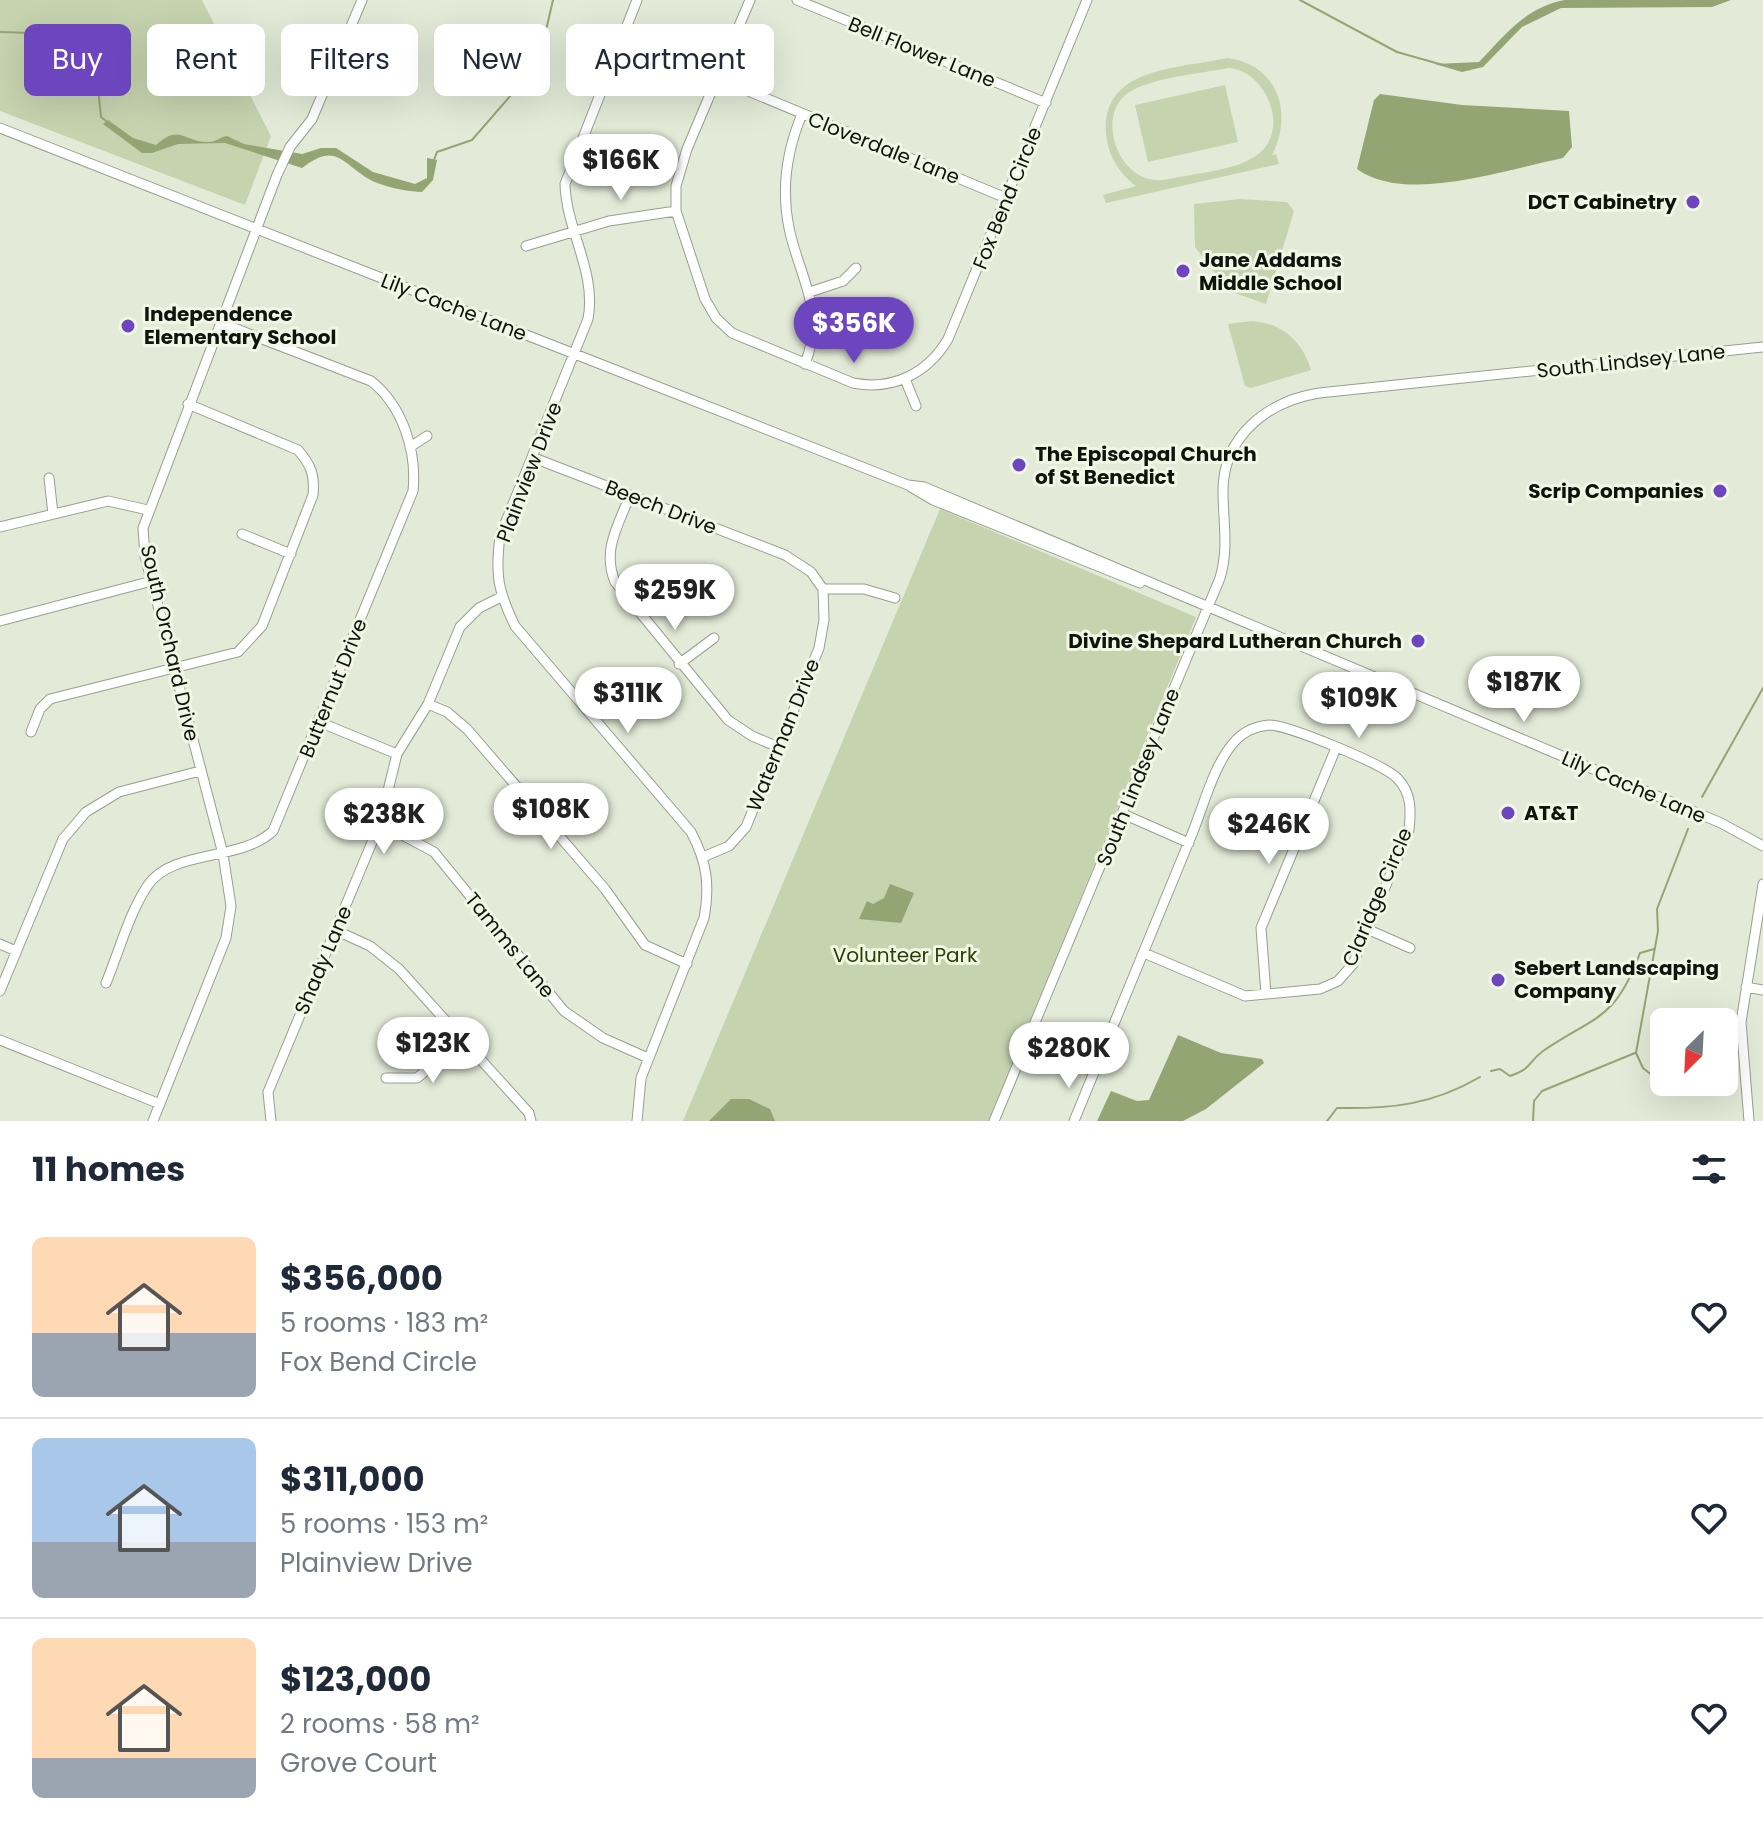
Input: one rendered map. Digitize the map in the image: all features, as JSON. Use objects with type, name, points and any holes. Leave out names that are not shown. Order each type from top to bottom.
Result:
[{"type":"street","name":"South Orchard Drive","points":[[153,1121],[226,938],[231,906],[223,854],[152,581],[143,528],[279,169],[290,147],[312,119],[362,0]]},
{"type":"street","name":"Plainview Drive","points":[[637,0],[570,166],[565,201],[589,283],[591,303],[534,458],[500,536],[495,570],[501,597],[515,626],[691,832],[703,857],[708,892],[706,905],[687,964],[648,1058],[636,1096],[637,1121]]},
{"type":"street","name":"Fox Bend Circle","points":[[740,24],[750,0]]},
{"type":"street","name":"Bell Flower Lane","points":[[797,0],[1046,103]]},
{"type":"street","name":"Fox Bend Circle","points":[[710,96],[680,167],[676,211],[705,299],[716,318],[741,339],[862,385],[905,379],[931,362],[948,339],[1087,0]]},
{"type":"street","name":"Cloverdale Lane","points":[[760,96],[1006,198]]},
{"type":"street","points":[[802,114],[790,147],[785,190],[789,228],[810,292],[815,329],[805,364]]},
{"type":"street","name":"Lily Cache Lane","points":[[0,129],[908,485],[933,500],[1125,579],[1149,585],[1721,823],[1763,846]]},
{"type":"street","points":[[526,246],[609,221],[676,211]]},
{"type":"street","points":[[810,292],[843,281],[856,268]]},
{"type":"street","points":[[707,324],[716,318]]},
{"type":"street","name":"Butternut Drive","points":[[106,983],[149,883],[174,866],[261,843],[273,831],[413,491],[415,458],[385,392],[371,381],[221,323]]},
{"type":"street","name":"South Lindsey Lane","points":[[994,1121],[1206,609],[1226,552],[1223,494],[1227,462],[1238,441],[1255,420],[1288,400],[1329,392],[1763,347]]},
{"type":"street","points":[[905,379],[916,406]]},
{"type":"street","points":[[31,732],[40,709],[50,699],[238,652],[251,642],[262,626],[313,495],[312,469],[298,450],[188,404]]},
{"type":"street","points":[[410,447],[427,436]]},
{"type":"street","name":"Beech Drive","points":[[534,458],[785,555],[811,572],[823,589]]},
{"type":"street","points":[[312,469],[323,463]]},
{"type":"street","points":[[49,478],[53,514]]},
{"type":"street","points":[[630,495],[608,551],[608,566],[615,582],[679,664],[728,720],[752,736],[778,747]]},
{"type":"street","points":[[0,527],[108,501],[148,510]]},
{"type":"street","points":[[242,534],[291,554]]},
{"type":"street","points":[[0,621],[152,581]]},
{"type":"street","points":[[823,589],[864,589],[895,598]]},
{"type":"street","name":"Waterman Drive","points":[[703,857],[729,846],[741,835],[819,648],[824,620],[823,589]]},
{"type":"street","name":"Shady Lane","points":[[271,1121],[268,1092],[380,823],[397,754],[428,704],[460,627],[479,608],[501,597]]},
{"type":"street","points":[[679,664],[714,638]]},
{"type":"street","points":[[428,704],[447,712],[467,729],[605,889],[645,945],[687,964]]},
{"type":"street","points":[[319,722],[397,754]]},
{"type":"street","name":"Claridge Circle","points":[[1074,1121],[1227,753],[1252,729],[1287,728],[1397,778],[1408,794],[1411,810],[1409,830],[1353,964],[1338,981],[1320,989],[1245,996],[1144,953]]},
{"type":"street","points":[[1266,994],[1261,928],[1336,748]]},
{"type":"street","points":[[0,991],[63,839],[86,812],[119,792],[200,771]]},
{"type":"street","points":[[1123,814],[1189,843]]},
{"type":"street","name":"Tamms Lane","points":[[380,823],[434,852],[564,1011],[603,1038],[648,1058]]},
{"type":"street","points":[[1749,1121],[1741,1022],[1763,884]]},
{"type":"street","points":[[1367,929],[1410,948]]},
{"type":"street","points":[[335,930],[370,946],[399,969],[529,1113],[531,1121]]},
{"type":"street","points":[[0,944],[16,951]]},
{"type":"street","points":[[1746,987],[1763,990]]},
{"type":"street","points":[[1032,1031],[1099,1059]]},
{"type":"street","points":[[0,1040],[160,1104]]},
{"type":"street","points":[[386,1078],[417,1078],[461,1041]]},
{"type":"street","points":[[1027,1043],[1094,1072]]},
{"type":"green space","points":[[0,0],[202,0],[214,24],[147,24],[147,96],[251,96],[271,136],[245,205],[0,111]]},
{"type":"green space","points":[[1227,58],[1244,62],[1258,70],[1269,80],[1276,93],[1281,107],[1281,123],[1272,155],[1276,154],[1279,164],[1106,203],[1103,195],[1136,186],[1116,164],[1107,142],[1108,112],[1116,95],[1129,83],[1146,75]],"holes":[[[1229,68],[1243,72],[1264,91],[1273,118],[1267,144],[1257,155],[1226,168],[1169,179],[1152,180],[1137,174],[1126,163],[1117,150],[1113,118],[1118,104],[1128,93],[1149,83],[1177,77]]]},
{"type":"green space","points":[[1225,85],[1238,142],[1148,162],[1135,105]]},
{"type":"green space","points":[[1240,199],[1287,202],[1294,211],[1266,304],[1229,291],[1195,247],[1194,204]]},
{"type":"green space","points":[[1251,321],[1272,325],[1289,335],[1302,350],[1311,370],[1251,388],[1245,386],[1228,324]]},
{"type":"green space","name":"Volunteer Park","points":[[940,509],[1196,617],[989,1121],[683,1121]]},
{"type":"shaded area","points":[[1565,0],[1731,0],[1712,7],[1561,8],[1522,27],[1483,67],[1462,72],[1435,64],[1479,62],[1528,15]]},
{"type":"shaded area","points":[[1380,94],[1462,105],[1569,111],[1572,147],[1563,158],[1458,181],[1402,184],[1378,179],[1357,169],[1374,100]]},
{"type":"shaded area","points":[[108,120],[133,138],[156,145],[176,134],[209,142],[227,136],[244,144],[302,154],[321,148],[336,148],[373,172],[415,184],[427,178],[427,158],[437,160],[433,180],[422,192],[408,191],[373,181],[343,160],[330,155],[322,156],[302,168],[225,143],[178,144],[152,153],[142,153],[103,124]]},
{"type":"shaded area","points":[[890,884],[914,893],[901,923],[859,919],[867,901],[873,904],[884,898]]},
{"type":"shaded area","points":[[1178,1035],[1221,1053],[1262,1059],[1264,1063],[1206,1109],[1183,1121],[1097,1121],[1111,1091],[1137,1101],[1149,1100]]},
{"type":"shaded area","points":[[731,1099],[749,1099],[770,1109],[775,1121],[709,1121]]},
{"type":"waterway","points":[[434,160],[437,152],[472,140],[524,80],[547,26],[553,0]]},
{"type":"waterway","points":[[1300,0],[1397,52],[1443,65]]},
{"type":"waterway","points":[[0,32],[61,38],[95,59],[101,117],[106,121]]},
{"type":"waterway","points":[[1702,797],[1763,688]]},
{"type":"waterway","points":[[1650,1074],[1643,1068],[1636,1053],[1658,931],[1657,909],[1688,829]]},
{"type":"waterway","points":[[1491,1071],[1500,1069],[1510,1076],[1517,1073],[1543,1051],[1602,1014],[1622,992],[1640,953],[1654,949]]},
{"type":"waterway","points":[[1533,1121],[1534,1101],[1542,1091],[1635,1053]]},
{"type":"waterway","points":[[1327,1121],[1337,1108],[1375,1108],[1411,1103],[1445,1094],[1480,1077]]},
{"type":"place","name":"DCT Cabinetry","points":[[1693,202]]},
{"type":"place","name":"Jane Addams Middle School","points":[[1183,271]]},
{"type":"place","name":"Independence Elementary School","points":[[128,326]]},
{"type":"place","name":"The Episcopal Church of St Benedict","points":[[1019,465]]},
{"type":"place","name":"Scrip Companies","points":[[1720,491]]},
{"type":"place","name":"Divine Shepard Lutheran Church","points":[[1418,641]]},
{"type":"place","name":"AT&T","points":[[1508,813]]},
{"type":"place","name":"Sebert Landscaping Company","points":[[1498,980]]}]
